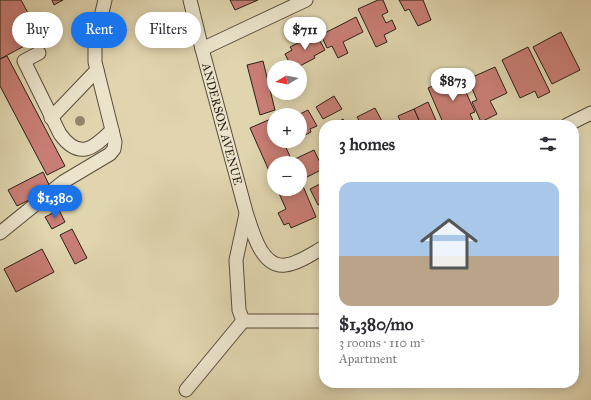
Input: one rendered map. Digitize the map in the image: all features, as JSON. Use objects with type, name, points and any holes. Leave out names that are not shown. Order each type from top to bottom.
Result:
[{"type":"street","points":[[0,233],[63,182],[110,154],[114,149],[115,142],[95,62],[95,41],[105,0]]},
{"type":"street","name":"ANDERSON AVENUE","points":[[190,0],[246,212],[258,247],[270,260],[285,266],[295,263],[319,250]]},
{"type":"street","points":[[202,49],[306,0]]},
{"type":"street","points":[[39,53],[24,61],[51,118],[66,143],[74,148],[83,149],[93,147],[112,130]]},
{"type":"street","points":[[51,118],[97,70]]},
{"type":"street","points":[[577,120],[591,113]]},
{"type":"street","points":[[243,321],[239,310],[236,260],[246,212]]},
{"type":"street","points":[[243,321],[319,321]]},
{"type":"street","points":[[186,390],[243,321]]},
{"type":"building","points":[[0,0],[21,0],[27,12],[12,12],[12,48],[20,48],[0,59]]},
{"type":"building","points":[[52,0],[63,0],[54,5]]},
{"type":"building","points":[[230,0],[258,0],[235,10]]},
{"type":"building","points":[[378,0],[383,0],[388,12],[382,15],[386,23],[392,20],[396,29],[384,35],[387,42],[376,47],[358,9]]},
{"type":"building","points":[[399,0],[423,0],[431,20],[418,26],[409,9],[405,11]]},
{"type":"building","points":[[356,17],[363,32],[343,42],[348,53],[338,58],[332,46],[327,48],[321,35]]},
{"type":"building","points":[[561,32],[580,70],[552,84],[533,47]]},
{"type":"building","points":[[316,34],[325,50],[314,56],[315,58],[307,62],[307,60],[288,60],[285,54],[292,50],[290,47]]},
{"type":"building","points":[[528,47],[550,92],[538,98],[535,91],[520,98],[502,60]]},
{"type":"building","points":[[7,56],[65,166],[47,175],[0,86],[0,59]]},
{"type":"building","points":[[263,61],[267,77],[267,100],[273,100],[275,108],[267,108],[267,113],[260,115],[247,65]]},
{"type":"building","points":[[495,67],[507,93],[490,101],[497,114],[485,120],[480,120],[472,102],[477,100],[468,79]]},
{"type":"building","points":[[458,75],[475,112],[470,114],[473,120],[442,120],[428,88]]},
{"type":"building","points":[[334,96],[342,109],[323,119],[316,107]]},
{"type":"building","points":[[428,102],[436,120],[419,120],[414,109]]},
{"type":"building","points":[[375,108],[381,120],[359,120],[357,117]]},
{"type":"building","points":[[414,109],[419,120],[400,120],[398,116]]},
{"type":"building","points":[[307,110],[317,126],[310,129],[311,132],[307,134]]},
{"type":"building","points":[[267,121],[267,148],[286,148],[290,156],[267,156],[267,166],[250,128]]},
{"type":"building","points":[[314,150],[319,161],[319,171],[307,177],[307,156],[301,156]]},
{"type":"building","points":[[43,172],[51,189],[17,206],[8,190]]},
{"type":"building","points":[[319,184],[319,205],[318,205],[310,189]]},
{"type":"building","points":[[280,196],[307,196],[316,217],[291,228],[289,223],[284,225],[278,213],[286,209]]},
{"type":"building","points":[[59,210],[65,222],[52,229],[45,217]]},
{"type":"building","points":[[72,229],[87,258],[75,264],[60,235]]},
{"type":"building","points":[[42,249],[54,272],[16,292],[4,269]]}]
